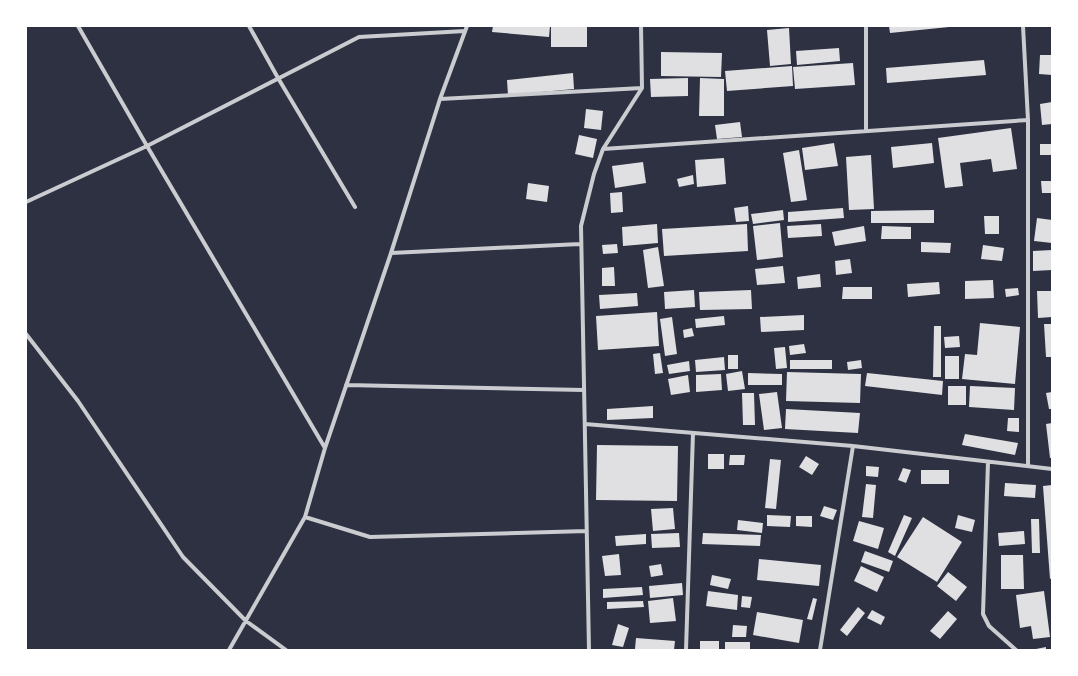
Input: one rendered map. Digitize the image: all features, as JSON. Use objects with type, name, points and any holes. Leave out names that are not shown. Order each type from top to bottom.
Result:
[{"type":"street","points":[[78,26],[325,448]]},
{"type":"street","points":[[249,26],[278,78],[355,207]]},
{"type":"street","points":[[589,650],[580,244],[581,226],[594,174],[603,149],[642,88],[641,26]]},
{"type":"street","points":[[866,26],[866,131]]},
{"type":"street","points":[[1023,26],[1028,120],[1028,466]]},
{"type":"street","points":[[26,202],[147,146],[359,37],[466,28],[440,100],[391,253],[325,448],[305,517],[229,650]]},
{"type":"street","points":[[440,100],[642,88]]},
{"type":"street","points":[[603,149],[1028,120]]},
{"type":"street","points":[[391,253],[580,244]]},
{"type":"street","points":[[26,334],[78,400],[183,557],[246,621],[286,650]]},
{"type":"street","points":[[346,385],[584,390]]},
{"type":"street","points":[[585,424],[853,446],[1052,469]]},
{"type":"street","points":[[686,650],[693,432]]},
{"type":"street","points":[[820,650],[853,446]]},
{"type":"street","points":[[988,462],[983,614],[989,626],[1016,650]]},
{"type":"street","points":[[305,517],[370,537],[587,531]]},
{"type":"building","points":[[493,26],[550,26],[549,37],[492,32]]},
{"type":"building","points":[[551,26],[587,26],[587,47],[551,47]]},
{"type":"building","points":[[889,26],[949,26],[949,27],[890,33]]},
{"type":"building","points":[[789,28],[791,64],[770,66],[767,30]]},
{"type":"building","points":[[839,48],[840,61],[797,65],[796,51]]},
{"type":"building","points":[[661,52],[722,53],[721,77],[661,76]]},
{"type":"building","points":[[1040,55],[1052,55],[1052,75],[1039,74]]},
{"type":"building","points":[[984,60],[986,75],[887,83],[886,68]]},
{"type":"building","points":[[853,63],[855,85],[795,89],[793,67]]},
{"type":"building","points":[[792,66],[793,86],[727,91],[725,71]]},
{"type":"building","points":[[573,73],[574,89],[508,95],[507,80]]},
{"type":"building","points":[[688,78],[688,96],[651,97],[650,79]]},
{"type":"building","points":[[700,78],[724,79],[724,116],[699,116]]},
{"type":"building","points":[[1052,102],[1052,124],[1042,125],[1040,104]]},
{"type":"building","points":[[586,109],[603,111],[601,130],[584,128]]},
{"type":"building","points":[[740,122],[742,137],[717,139],[715,125]]},
{"type":"building","points":[[1011,128],[1017,169],[993,172],[991,159],[960,163],[963,186],[945,188],[938,138]]},
{"type":"building","points":[[579,135],[597,139],[593,158],[575,154]]},
{"type":"building","points":[[834,143],[838,166],[805,170],[802,148]]},
{"type":"building","points":[[932,143],[934,163],[893,168],[891,147]]},
{"type":"building","points":[[1040,144],[1052,144],[1052,155],[1040,155]]},
{"type":"building","points":[[799,150],[807,200],[791,202],[783,153]]},
{"type":"building","points":[[871,155],[874,209],[849,210],[846,157]]},
{"type":"building","points":[[724,158],[726,184],[697,187],[695,160]]},
{"type":"building","points":[[643,162],[646,183],[615,188],[612,166]]},
{"type":"building","points":[[693,175],[694,184],[679,187],[677,179]]},
{"type":"building","points":[[1041,181],[1052,181],[1052,193],[1042,193]]},
{"type":"building","points":[[528,183],[549,186],[547,202],[526,199]]},
{"type":"building","points":[[622,192],[623,212],[611,213],[610,193]]},
{"type":"building","points":[[748,206],[749,221],[736,222],[734,208]]},
{"type":"building","points":[[843,208],[844,218],[788,222],[788,212]]},
{"type":"building","points":[[783,210],[784,220],[753,224],[751,214]]},
{"type":"building","points":[[934,210],[934,223],[871,223],[871,211]]},
{"type":"building","points":[[984,216],[999,216],[999,234],[985,234]]},
{"type":"building","points":[[1037,218],[1052,220],[1052,243],[1034,241]]},
{"type":"building","points":[[780,223],[783,257],[757,260],[753,226]]},
{"type":"building","points":[[657,224],[658,243],[623,246],[622,227]]},
{"type":"building","points":[[747,224],[748,251],[664,256],[662,229]]},
{"type":"building","points":[[821,224],[822,236],[788,238],[787,226]]},
{"type":"building","points":[[864,226],[866,241],[835,246],[832,232]]},
{"type":"building","points":[[882,226],[911,227],[911,239],[881,239]]},
{"type":"building","points":[[921,242],[951,243],[950,253],[921,252]]},
{"type":"building","points":[[617,244],[618,253],[603,254],[602,245]]},
{"type":"building","points":[[983,245],[1004,248],[1002,261],[981,259]]},
{"type":"building","points":[[658,247],[664,286],[648,288],[643,250]]},
{"type":"building","points":[[1052,250],[1052,270],[1033,271],[1033,251]]},
{"type":"building","points":[[850,259],[852,273],[836,275],[835,261]]},
{"type":"building","points":[[783,266],[785,283],[757,285],[755,269]]},
{"type":"building","points":[[614,267],[615,286],[602,286],[602,268]]},
{"type":"building","points":[[820,274],[821,287],[798,289],[797,277]]},
{"type":"building","points":[[993,280],[994,298],[965,299],[965,281]]},
{"type":"building","points":[[939,282],[940,294],[908,297],[907,284]]},
{"type":"building","points":[[843,287],[872,287],[872,299],[842,299]]},
{"type":"building","points":[[1018,288],[1019,295],[1006,297],[1005,289]]},
{"type":"building","points":[[694,290],[695,307],[665,309],[664,292]]},
{"type":"building","points":[[751,290],[752,309],[700,310],[699,292]]},
{"type":"building","points":[[1037,291],[1052,291],[1052,317],[1038,318]]},
{"type":"building","points":[[637,293],[638,306],[600,309],[599,295]]},
{"type":"building","points":[[657,312],[659,346],[598,350],[596,316]]},
{"type":"building","points":[[804,315],[804,330],[761,332],[760,317]]},
{"type":"building","points":[[724,316],[725,325],[696,328],[695,319]]},
{"type":"building","points":[[672,317],[677,354],[665,356],[660,319]]},
{"type":"building","points":[[980,323],[1020,327],[1015,384],[962,379],[965,354],[977,355]]},
{"type":"building","points":[[1044,324],[1052,324],[1052,357],[1046,357]]},
{"type":"building","points":[[934,326],[941,326],[941,377],[933,377]]},
{"type":"building","points":[[692,328],[694,336],[684,338],[683,330]]},
{"type":"building","points":[[959,336],[960,347],[945,348],[944,337]]},
{"type":"building","points":[[804,344],[806,353],[790,355],[789,346]]},
{"type":"building","points":[[785,347],[787,368],[776,369],[774,348]]},
{"type":"building","points":[[660,353],[663,373],[655,374],[653,354]]},
{"type":"building","points":[[728,355],[738,355],[738,369],[728,369]]},
{"type":"building","points":[[945,356],[959,356],[959,379],[945,379]]},
{"type":"building","points":[[724,357],[725,370],[696,372],[695,360]]},
{"type":"building","points":[[790,360],[832,360],[832,369],[790,369]]},
{"type":"building","points":[[861,360],[862,368],[848,370],[847,362]]},
{"type":"building","points":[[689,361],[690,371],[669,374],[667,365]]},
{"type":"building","points":[[742,371],[745,389],[728,391],[726,374]]},
{"type":"building","points":[[787,372],[861,374],[860,403],[786,401]]},
{"type":"building","points":[[748,373],[782,374],[782,385],[748,385]]},
{"type":"building","points":[[867,373],[943,381],[942,395],[865,386]]},
{"type":"building","points":[[721,374],[722,390],[696,392],[696,375]]},
{"type":"building","points":[[688,375],[690,392],[671,395],[668,379]]},
{"type":"building","points":[[948,386],[966,386],[966,405],[948,405]]},
{"type":"building","points":[[970,386],[1015,388],[1014,410],[969,407]]},
{"type":"building","points":[[777,392],[782,428],[764,430],[759,394]]},
{"type":"building","points":[[1052,392],[1052,409],[1049,409],[1046,393]]},
{"type":"building","points":[[742,393],[754,393],[755,425],[743,425]]},
{"type":"building","points":[[653,406],[653,418],[607,420],[607,409]]},
{"type":"building","points":[[786,409],[860,413],[858,433],[785,429]]},
{"type":"building","points":[[1008,418],[1019,418],[1019,432],[1007,431]]},
{"type":"building","points":[[1052,423],[1052,458],[1050,458],[1046,424]]},
{"type":"building","points":[[965,434],[1018,443],[1015,455],[962,445]]},
{"type":"building","points":[[597,445],[678,446],[677,501],[596,500]]},
{"type":"building","points":[[708,454],[724,454],[724,469],[708,469]]},
{"type":"building","points":[[730,455],[745,455],[744,465],[729,465]]},
{"type":"building","points":[[806,456],[819,464],[812,475],[799,467]]},
{"type":"building","points":[[770,459],[781,460],[776,509],[765,508]]},
{"type":"building","points":[[866,466],[879,467],[878,477],[866,476]]},
{"type":"building","points":[[903,468],[911,470],[906,483],[898,480]]},
{"type":"building","points":[[921,470],[949,470],[949,484],[921,484]]},
{"type":"building","points":[[1005,483],[1036,485],[1035,498],[1004,496]]},
{"type":"building","points":[[866,484],[876,485],[873,518],[862,517]]},
{"type":"building","points":[[1052,485],[1052,578],[1050,579],[1043,486]]},
{"type":"building","points":[[824,506],[837,510],[833,520],[820,516]]},
{"type":"building","points":[[673,508],[675,529],[653,531],[651,509]]},
{"type":"building","points":[[767,515],[791,516],[790,527],[767,526]]},
{"type":"building","points":[[904,515],[912,518],[895,556],[888,552]]},
{"type":"building","points":[[958,515],[975,520],[972,532],[955,528]]},
{"type":"building","points":[[796,516],[812,516],[812,527],[796,526]]},
{"type":"building","points":[[923,517],[962,542],[937,582],[897,557]]},
{"type":"building","points":[[1031,519],[1039,519],[1040,553],[1032,553]]},
{"type":"building","points":[[738,520],[763,523],[762,533],[737,530]]},
{"type":"building","points":[[859,521],[884,528],[878,549],[853,541]]},
{"type":"building","points":[[1024,531],[1025,544],[999,546],[998,533]]},
{"type":"building","points":[[679,533],[680,547],[652,548],[651,534]]},
{"type":"building","points":[[703,533],[761,535],[760,546],[702,544]]},
{"type":"building","points":[[646,534],[646,544],[616,546],[615,536]]},
{"type":"building","points":[[865,551],[893,561],[889,572],[861,562]]},
{"type":"building","points":[[619,554],[621,575],[605,576],[602,556]]},
{"type":"building","points":[[1001,555],[1023,555],[1024,589],[1001,589]]},
{"type":"building","points":[[759,559],[821,565],[819,586],[757,580]]},
{"type":"building","points":[[661,564],[663,575],[651,577],[649,566]]},
{"type":"building","points":[[861,566],[884,577],[877,592],[854,581]]},
{"type":"building","points":[[948,572],[967,587],[956,601],[937,586]]},
{"type":"building","points":[[712,575],[731,579],[728,589],[710,585]]},
{"type":"building","points":[[682,583],[683,595],[650,598],[649,586]]},
{"type":"building","points":[[642,587],[643,595],[603,598],[603,589]]},
{"type":"building","points":[[708,591],[738,595],[737,610],[706,606]]},
{"type":"building","points":[[1044,591],[1050,637],[1033,639],[1031,626],[1020,628],[1016,595]]},
{"type":"building","points":[[742,596],[752,597],[750,608],[741,607]]},
{"type":"building","points":[[673,598],[676,621],[650,623],[648,601]]},
{"type":"building","points":[[813,598],[817,599],[812,620],[807,619]]},
{"type":"building","points":[[643,601],[644,607],[607,609],[607,602]]},
{"type":"building","points":[[858,607],[865,613],[847,636],[840,630]]},
{"type":"building","points":[[872,610],[885,617],[881,625],[867,618]]},
{"type":"building","points":[[948,611],[957,619],[940,639],[930,631]]},
{"type":"building","points":[[757,612],[803,620],[799,643],[753,635]]},
{"type":"building","points":[[618,624],[629,628],[623,647],[612,645]]},
{"type":"building","points":[[733,625],[747,626],[746,637],[732,637]]},
{"type":"building","points":[[636,638],[675,641],[674,650],[635,649]]},
{"type":"building","points":[[700,641],[719,641],[719,649],[700,649]]},
{"type":"building","points":[[725,642],[750,642],[750,650],[725,650]]},
{"type":"building","points":[[1046,647],[1046,650],[1036,650],[1036,649]]}]
